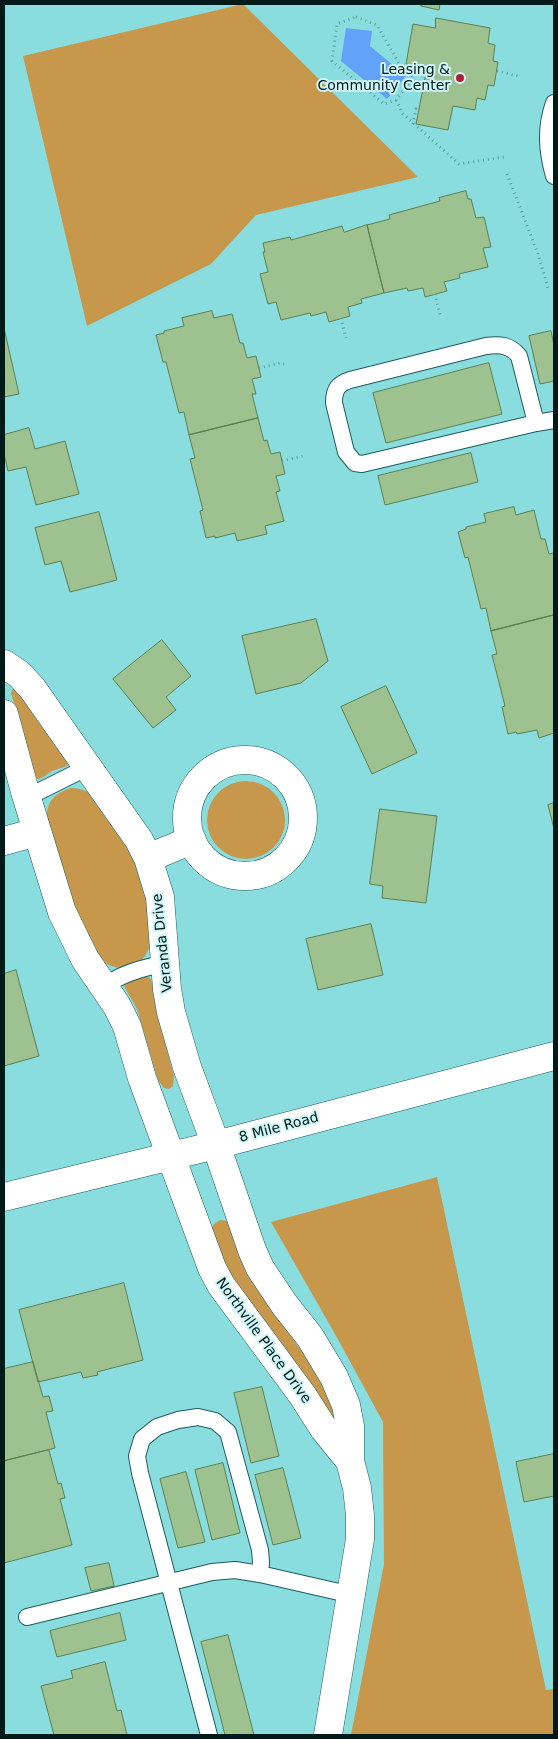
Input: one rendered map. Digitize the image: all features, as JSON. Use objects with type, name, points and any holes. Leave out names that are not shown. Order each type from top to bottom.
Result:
[{"type":"street","name":"Veranda Drive","points":[[4,664],[19,674],[32,688],[139,840],[148,858],[160,897],[167,989],[171,1012],[187,1067],[216,1144]]},
{"type":"street","points":[[4,714],[26,795],[62,912],[85,959],[117,1006],[129,1031],[142,1078],[171,1156]]},
{"type":"street","points":[[241,760],[260,762],[276,769],[290,781],[300,797],[304,815],[302,833],[294,850],[282,864],[266,873],[246,876],[226,873],[208,863],[195,848],[192,840],[188,831],[188,810],[194,791],[206,775],[223,764],[241,760]]},
{"type":"street","points":[[4,841],[37,832]]},
{"type":"street","points":[[148,858],[192,840]]},
{"type":"street","name":"8 Mile Road","points":[[4,1197],[171,1156],[554,1056]]},
{"type":"street","name":"Northville Place Drive","points":[[216,1144],[252,1250],[260,1268],[310,1338],[334,1377],[346,1405],[350,1426],[350,1461],[357,1488],[360,1539],[328,1735]]},
{"type":"street","name":"Northville Place Drive","points":[[171,1156],[212,1268],[221,1284],[303,1396],[324,1429],[350,1461]]},
{"type":"lane","points":[[554,103],[549,117],[548,147],[554,176]]},
{"type":"lane","points":[[536,423],[519,356],[513,349],[504,345],[486,346],[350,380],[336,388],[334,395],[334,403],[346,452],[355,463],[371,463],[554,420]]},
{"type":"lane","points":[[26,795],[40,791],[88,767]]},
{"type":"lane","points":[[104,986],[114,979],[153,965],[165,964]]},
{"type":"lane","points":[[209,1735],[140,1473],[138,1456],[142,1439],[157,1427],[178,1420],[198,1417],[215,1421],[228,1432],[260,1550],[262,1562],[260,1574]]},
{"type":"lane","points":[[28,1617],[212,1572],[235,1570],[352,1595]]},
{"type":"path","points":[[356,17],[377,26],[401,67],[414,78],[396,100],[384,104],[332,61],[337,24],[356,17]]},
{"type":"path","points":[[497,71],[518,76]]},
{"type":"path","points":[[396,100],[403,114],[459,164],[504,157]]},
{"type":"path","points":[[414,124],[416,109],[419,110]]},
{"type":"path","points":[[507,174],[533,238],[548,288]]},
{"type":"path","points":[[435,294],[440,315]]},
{"type":"path","points":[[341,318],[346,338]]},
{"type":"path","points":[[259,368],[280,363],[284,364]]},
{"type":"path","points":[[282,462],[303,456]]},
{"type":"shaded area","points":[[243,4],[418,177],[256,215],[211,264],[87,326],[23,56]]},
{"type":"shaded area","points":[[13,688],[15,688],[68,763],[67,766],[52,771],[42,778],[38,779],[35,776],[11,693]]},
{"type":"shaded area","points":[[246,781],[261,784],[274,792],[282,805],[285,820],[282,835],[274,848],[261,856],[246,859],[231,856],[218,848],[210,835],[207,820],[210,805],[218,792],[231,784]]},
{"type":"shaded area","points":[[71,788],[84,790],[95,797],[129,850],[149,893],[152,938],[150,947],[138,964],[128,968],[118,968],[101,960],[81,926],[47,819],[48,807],[56,795]]},
{"type":"shaded area","points":[[145,976],[150,978],[152,983],[157,1013],[174,1076],[173,1086],[169,1089],[164,1088],[158,1080],[137,1009],[124,986],[128,982]]},
{"type":"shaded area","points":[[437,1177],[546,1690],[554,1689],[554,1735],[351,1735],[384,1564],[383,1422],[271,1222]]},
{"type":"shaded area","points":[[220,1220],[227,1221],[232,1226],[260,1291],[323,1379],[339,1420],[332,1422],[300,1369],[236,1287],[225,1267],[211,1230],[214,1224]]},
{"type":"water","points":[[346,28],[372,31],[370,46],[406,76],[387,99],[341,61]]},
{"type":"building","points":[[422,4],[440,4],[439,10],[421,6]]},
{"type":"building","name":"Leasing & Community Center","points":[[436,18],[490,28],[488,43],[495,45],[493,61],[498,62],[494,86],[488,85],[485,100],[477,98],[475,110],[453,106],[448,130],[416,124],[427,68],[406,64],[413,24],[435,28]]},
{"type":"building","points":[[466,191],[468,199],[471,199],[476,218],[484,217],[491,247],[483,248],[488,267],[459,274],[460,278],[444,282],[447,291],[425,297],[423,288],[408,291],[407,288],[384,293],[367,225],[390,219],[389,215],[440,201],[439,198]]},
{"type":"building","points":[[367,225],[384,293],[361,299],[362,303],[348,307],[350,316],[329,322],[326,312],[311,316],[310,313],[281,320],[276,302],[268,304],[260,274],[268,272],[263,252],[265,252],[263,243],[290,237],[291,240],[342,226],[344,232]]},
{"type":"building","points":[[212,311],[214,318],[232,314],[240,343],[243,343],[247,358],[256,356],[261,377],[252,379],[256,394],[252,394],[258,418],[189,435],[184,412],[179,413],[166,362],[163,362],[156,335],[184,326],[182,318]]},
{"type":"building","points":[[4,328],[19,394],[4,397]]},
{"type":"building","points":[[551,331],[554,345],[554,381],[540,384],[529,336]]},
{"type":"building","points":[[489,363],[502,414],[386,443],[373,393]]},
{"type":"building","points":[[258,418],[264,441],[267,440],[271,454],[280,452],[285,474],[276,476],[280,491],[276,492],[284,521],[265,526],[267,534],[237,541],[235,533],[215,538],[215,536],[206,538],[200,511],[203,510],[190,459],[195,458],[189,435]]},
{"type":"building","points":[[29,428],[35,449],[65,441],[79,494],[36,505],[26,467],[8,471],[4,454],[4,435]]},
{"type":"building","points":[[471,453],[478,482],[385,505],[378,476]]},
{"type":"building","points":[[514,507],[516,515],[534,510],[541,539],[545,539],[549,554],[554,553],[554,615],[491,631],[486,608],[481,609],[468,557],[465,558],[458,532],[466,529],[466,527],[486,522],[484,514]]},
{"type":"building","points":[[99,512],[117,580],[70,592],[61,561],[45,565],[35,528]]},
{"type":"building","points":[[554,615],[554,733],[539,738],[537,730],[508,734],[502,707],[505,706],[492,655],[497,654],[491,631]]},
{"type":"building","points":[[316,619],[328,661],[301,683],[256,694],[242,636]]},
{"type":"building","points":[[162,640],[191,676],[166,697],[176,710],[153,728],[113,679]]},
{"type":"building","points":[[386,686],[417,753],[372,774],[341,707]]},
{"type":"building","points":[[554,803],[554,829],[548,805]]},
{"type":"building","points":[[380,809],[437,816],[426,903],[382,898],[383,886],[370,884]]},
{"type":"building","points":[[371,924],[383,975],[318,990],[306,939]]},
{"type":"building","points":[[16,970],[39,1056],[4,1066],[4,974]]},
{"type":"building","points":[[124,1283],[143,1360],[97,1372],[98,1375],[83,1378],[81,1372],[38,1382],[19,1310]]},
{"type":"building","points":[[33,1362],[43,1397],[49,1396],[53,1411],[46,1412],[55,1448],[4,1461],[4,1369]]},
{"type":"building","points":[[262,1387],[279,1456],[251,1463],[234,1393]]},
{"type":"building","points":[[49,1450],[58,1484],[61,1483],[65,1498],[60,1499],[72,1545],[4,1563],[4,1461]]},
{"type":"building","points":[[554,1454],[554,1496],[524,1502],[516,1462]]},
{"type":"building","points":[[223,1463],[240,1533],[212,1540],[195,1470]]},
{"type":"building","points":[[283,1468],[301,1538],[273,1545],[255,1475]]},
{"type":"building","points":[[186,1472],[205,1542],[178,1548],[160,1479]]},
{"type":"building","points":[[109,1563],[114,1586],[91,1591],[85,1568]]},
{"type":"building","points":[[120,1613],[126,1640],[57,1657],[50,1631]]},
{"type":"building","points":[[228,1635],[254,1735],[225,1735],[201,1642]]},
{"type":"building","points":[[105,1662],[117,1711],[121,1710],[127,1735],[54,1735],[41,1686],[73,1678],[71,1671]]},
{"type":"place","name":"Leasing & Community Center","points":[[460,78]]}]
